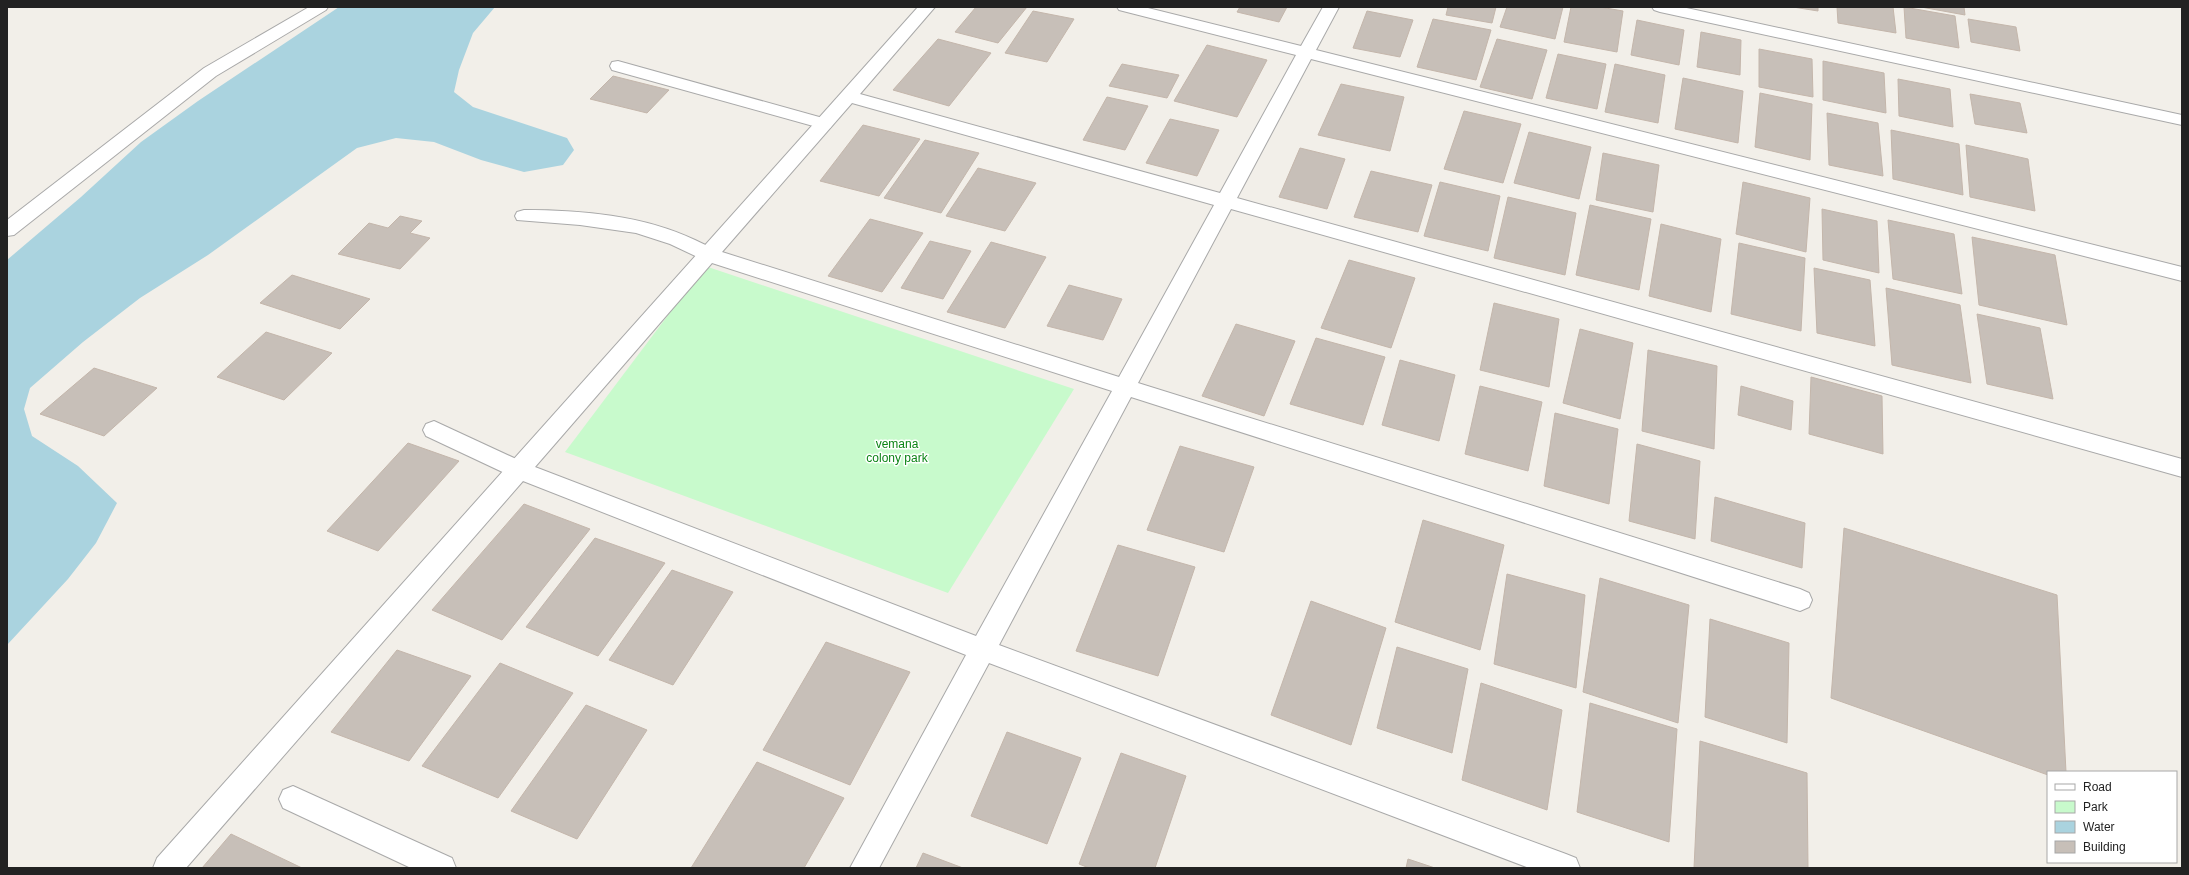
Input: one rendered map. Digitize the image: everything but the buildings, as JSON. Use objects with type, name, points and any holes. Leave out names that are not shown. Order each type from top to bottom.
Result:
[{"type":"street","points":[[7,230],[210,72],[320,7]]},
{"type":"street","points":[[167,868],[927,7]]},
{"type":"street","points":[[1125,7],[2182,274]]},
{"type":"street","points":[[864,868],[1308,53],[1331,7]]},
{"type":"street","points":[[1660,7],[2182,120]]},
{"type":"street","points":[[618,66],[824,124]]},
{"type":"street","points":[[848,96],[2182,468]]},
{"type":"street","points":[[524,216],[575,218],[634,227],[672,238],[708,254],[1800,600]]},
{"type":"street","points":[[434,430],[519,470],[983,650],[1566,868]]},
{"type":"street","points":[[293,799],[442,868]]},
{"type":"green space","name":"vemana colony park","points":[[705,266],[1074,389],[948,593],[565,452]]},
{"type":"water","points":[[339,7],[495,7],[473,33],[459,70],[454,92],[473,107],[567,138],[574,150],[563,165],[524,172],[481,160],[434,142],[396,138],[357,148],[208,255],[140,298],[83,342],[30,388],[24,409],[32,436],[78,466],[117,503],[96,543],[68,579],[7,645],[7,260],[81,197],[141,142],[198,101]]}]
